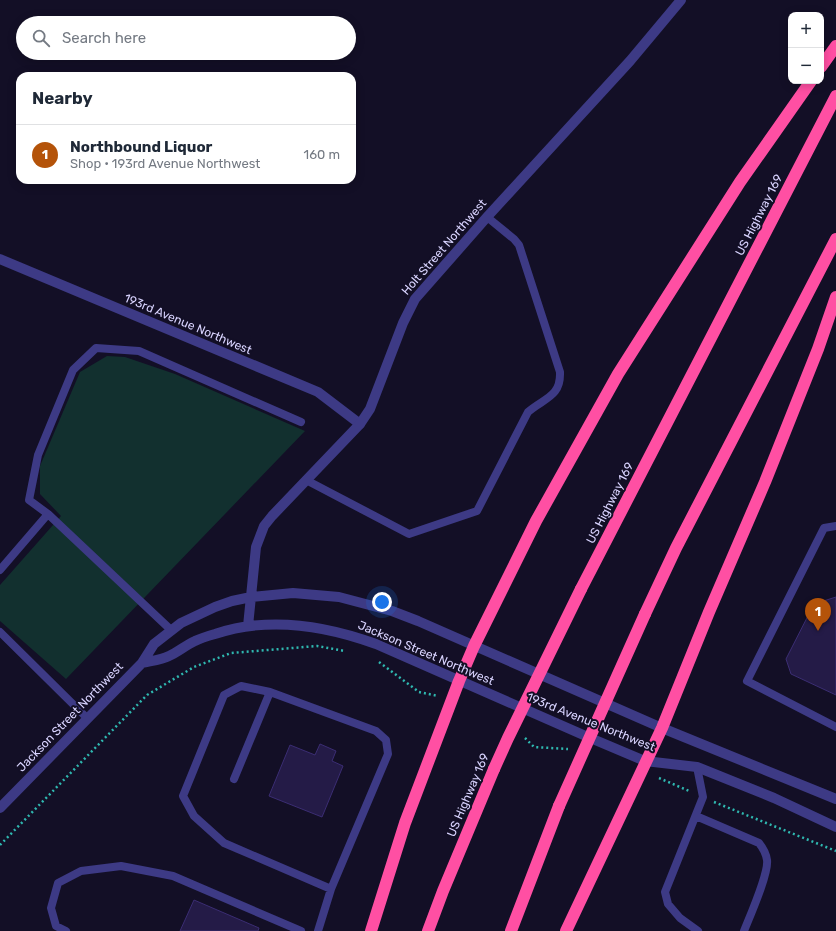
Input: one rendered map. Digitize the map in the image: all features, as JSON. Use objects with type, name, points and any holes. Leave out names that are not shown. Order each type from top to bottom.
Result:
[{"type":"highway","points":[[824,63],[836,46]]},
{"type":"highway","points":[[371,931],[405,824],[459,681],[474,646],[536,521],[618,374],[740,182],[809,84]]},
{"type":"highway","name":"US Highway 169","points":[[428,931],[442,891],[508,738],[581,590],[836,96]]},
{"type":"highway","points":[[511,931],[559,806],[645,614],[680,541],[836,239]]},
{"type":"highway","points":[[566,931],[662,728],[709,612],[771,467],[818,349],[836,297]]},
{"type":"street","name":"Holt Street Northwest","points":[[248,626],[254,558],[259,536],[272,516],[360,424],[370,409],[403,324],[415,299],[487,217],[630,61],[681,0]]},
{"type":"street","name":"193rd Avenue Northwest","points":[[0,259],[318,392],[360,424]]},
{"type":"street","name":"Jackson Street Northwest","points":[[0,808],[142,662],[154,644],[181,623],[216,607],[251,597],[293,593],[339,597],[392,611],[530,670]]},
{"type":"street","name":"Jackson Street Northwest","points":[[142,662],[168,657],[195,641],[215,633],[260,624],[306,625],[333,631],[376,644],[515,705]]},
{"type":"street","name":"193rd Avenue Northwest","points":[[530,670],[662,728],[836,799]]},
{"type":"street","name":"193rd Avenue Northwest","points":[[515,705],[646,761],[697,767],[774,798],[836,827]]},
{"type":"lane","points":[[306,480],[409,534],[477,510],[526,416],[537,404],[553,395],[561,380],[560,372],[518,245],[514,239],[487,217]]},
{"type":"lane","points":[[171,630],[48,514],[29,500],[38,455],[73,370],[96,348],[139,351],[301,422]]},
{"type":"lane","points":[[0,570],[48,514]]},
{"type":"lane","points":[[836,526],[824,528],[747,681],[836,727]]},
{"type":"lane","points":[[0,632],[87,718]]},
{"type":"lane","points":[[318,931],[331,889],[388,754],[386,740],[376,731],[270,692],[241,686],[224,695],[183,796],[194,816],[224,843],[331,889]]},
{"type":"lane","points":[[234,778],[270,692]]},
{"type":"lane","points":[[697,767],[703,797],[665,892],[668,904],[680,918],[698,931]]},
{"type":"lane","points":[[696,816],[759,843],[765,851],[767,861],[765,874],[744,931]]},
{"type":"lane","points":[[66,931],[56,926],[51,908],[58,883],[81,871],[121,866],[173,876],[301,931]]},
{"type":"path","points":[[0,845],[147,695],[194,667],[230,653],[317,646],[348,651]]},
{"type":"path","points":[[376,660],[419,692],[442,697]]},
{"type":"path","points":[[523,736],[534,747],[573,749]]},
{"type":"path","points":[[656,776],[703,797],[836,851]]},
{"type":"green space","points":[[107,356],[125,357],[175,374],[305,431],[66,679],[0,621],[0,585],[61,516],[40,494],[40,466],[80,372]]},
{"type":"building","points":[[836,597],[836,695],[791,674],[786,659],[814,604]]},
{"type":"building","points":[[320,744],[336,751],[332,761],[343,766],[322,817],[269,796],[290,745],[315,755]]},
{"type":"building","points":[[194,900],[259,928],[258,931],[180,931]]},
{"type":"place","name":"Northbound Liquor","points":[[818,631]]}]
